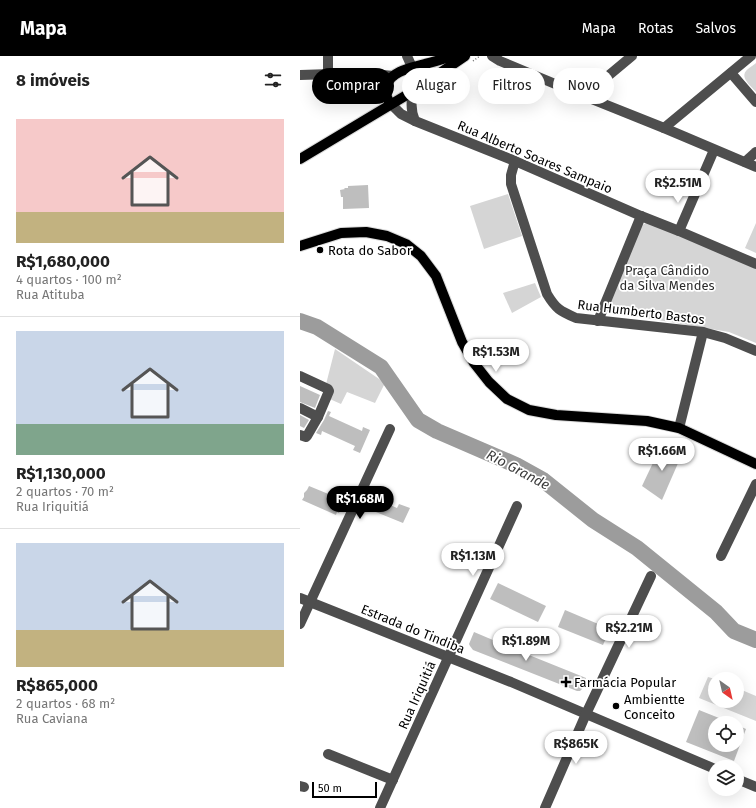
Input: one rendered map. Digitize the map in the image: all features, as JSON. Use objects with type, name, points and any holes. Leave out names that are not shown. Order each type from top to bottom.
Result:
[{"type":"main road","points":[[413,68],[452,56]]},
{"type":"main road","points":[[447,68],[465,56]]},
{"type":"main road","points":[[394,77],[402,72]]},
{"type":"main road","points":[[300,159],[390,104]]},
{"type":"main road","points":[[300,246],[341,233],[366,232],[388,236],[406,244],[421,256],[436,276],[462,342],[474,363],[489,382],[507,398],[529,410],[556,415],[647,421],[679,428],[756,464]]},
{"type":"street","points":[[328,56],[328,68]]},
{"type":"street","points":[[394,74],[398,74],[403,56]]},
{"type":"street","points":[[407,56],[413,68]]},
{"type":"street","points":[[492,56],[500,61],[553,83]]},
{"type":"street","points":[[614,71],[632,56]]},
{"type":"street","points":[[664,128],[751,56]]},
{"type":"street","points":[[731,73],[756,102]]},
{"type":"street","points":[[300,75],[312,75]]},
{"type":"street","name":"Rua Alberto Soares Sampaio","points":[[390,104],[401,114],[415,121],[515,161],[756,264]]},
{"type":"street","points":[[412,104],[412,114],[415,121]]},
{"type":"street","points":[[604,104],[756,167]]},
{"type":"street","points":[[679,231],[714,150]]},
{"type":"street","points":[[745,162],[756,152]]},
{"type":"street","name":"Rua Humberto Bastos","points":[[515,161],[511,175],[512,184],[547,294],[554,305],[563,313],[576,318],[703,332],[725,338],[756,352]]},
{"type":"street","points":[[598,320],[641,216]]},
{"type":"street","points":[[679,428],[703,332]]},
{"type":"street","points":[[300,376],[329,390],[318,417],[307,436],[300,435]]},
{"type":"street","points":[[300,408],[318,417]]},
{"type":"street","points":[[300,624],[390,429]]},
{"type":"street","points":[[721,556],[756,484]]},
{"type":"street","name":"Rua Iriquitiá","points":[[380,808],[517,506]]},
{"type":"street","points":[[545,808],[586,714],[651,576]]},
{"type":"street","name":"Estrada do Tindiba","points":[[300,598],[448,657],[708,766]]},
{"type":"street","points":[[328,754],[393,780]]},
{"type":"street","points":[[744,782],[756,787]]},
{"type":"green space","points":[[756,63],[756,92],[744,77],[747,70]]},
{"type":"green space","points":[[508,194],[522,236],[484,249],[470,206]]},
{"type":"green space","name":"Praça Cândido da Silva Mendes","points":[[649,222],[756,267],[756,343],[729,332],[616,313],[612,310],[609,305],[640,227]]},
{"type":"green space","points":[[756,223],[756,253],[745,248]]},
{"type":"green space","points":[[535,283],[541,297],[512,313],[503,293]]},
{"type":"green space","points":[[335,349],[385,383],[375,403],[347,392],[341,404],[323,396]]},
{"type":"green space","points":[[708,677],[708,702],[699,698]]},
{"type":"green space","points":[[744,691],[756,696],[756,721],[724,708],[744,708]]},
{"type":"building","points":[[368,185],[369,208],[343,209],[343,197],[341,197],[340,190],[348,188],[348,186]]},
{"type":"building","points":[[300,386],[320,395],[315,408],[300,402]]},
{"type":"building","points":[[328,411],[331,412],[329,416],[362,431],[363,427],[370,430],[360,453],[353,450],[355,446],[322,431],[321,435],[316,433]]},
{"type":"building","points":[[300,415],[309,420],[304,428],[300,426]]},
{"type":"building","points":[[660,448],[682,454],[662,500],[642,486]]},
{"type":"building","points":[[309,486],[343,500],[340,505],[342,506],[339,513],[337,512],[336,515],[302,500],[304,493]]},
{"type":"building","points":[[372,494],[382,498],[381,501],[397,508],[399,504],[410,508],[403,523],[366,508]]},
{"type":"building","points":[[498,583],[546,606],[538,622],[490,599]]},
{"type":"building","points":[[565,610],[610,629],[603,645],[558,627]]},
{"type":"building","points":[[474,632],[586,678],[582,689],[577,691],[473,650],[469,644]]},
{"type":"building","points":[[699,710],[714,716],[708,716],[708,751],[686,742]]},
{"type":"building","points":[[711,752],[737,752],[734,760]]},
{"type":"waterway","name":"Rio Grande","points":[[300,321],[317,327],[381,367],[418,420],[437,431],[516,465],[543,480],[593,520],[637,548],[716,612],[734,631],[756,640]]},
{"type":"place","name":"Rota do Sabor","points":[[320,250]]},
{"type":"place","name":"Farmácia Popular","points":[[566,682]]},
{"type":"place","name":"Ambientte Conceito","points":[[616,706]]}]
